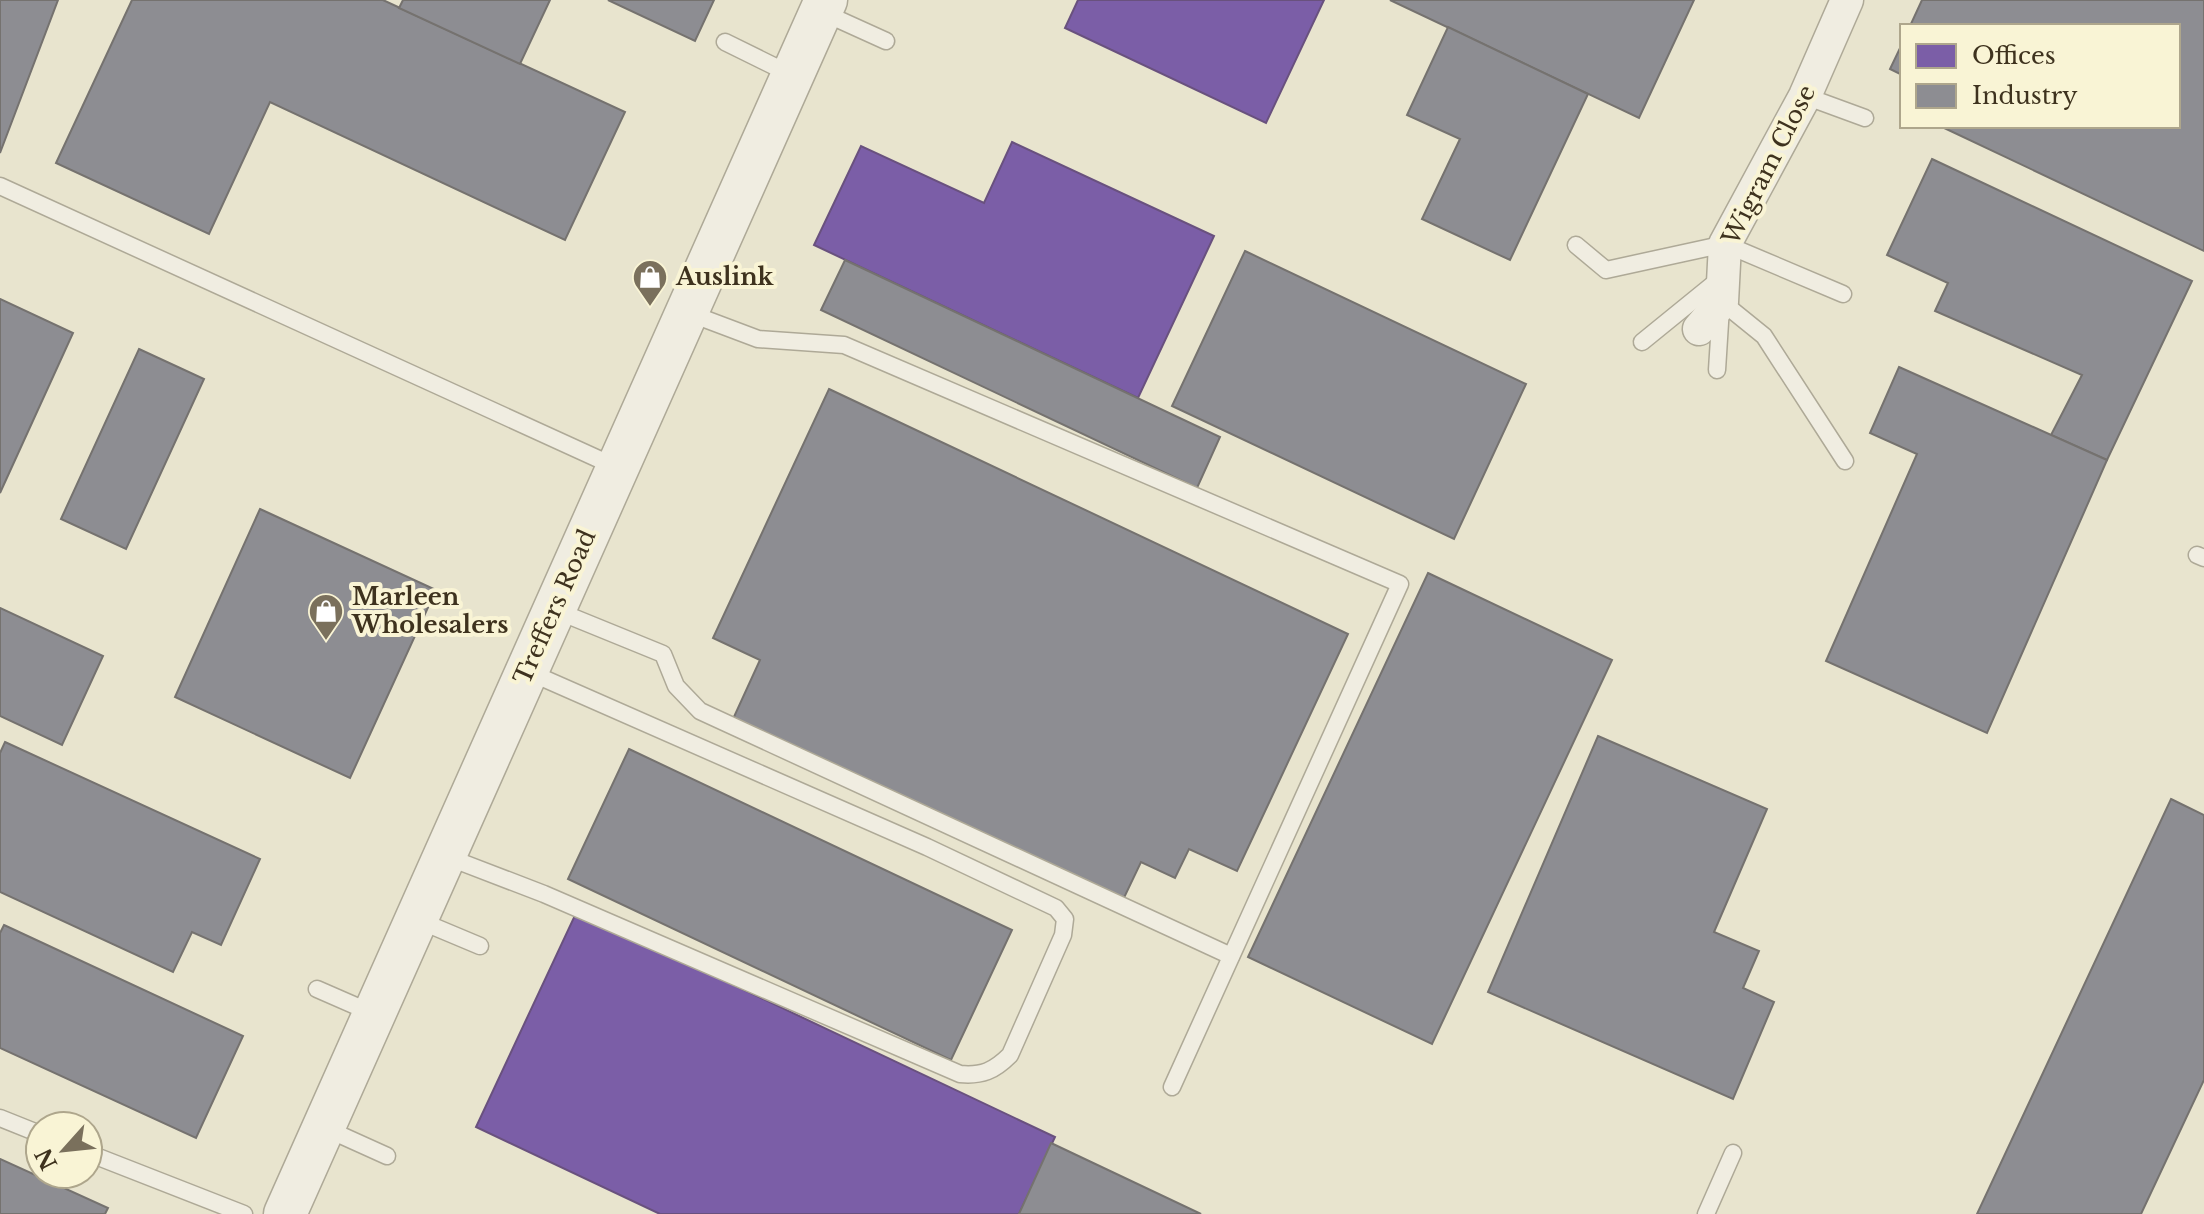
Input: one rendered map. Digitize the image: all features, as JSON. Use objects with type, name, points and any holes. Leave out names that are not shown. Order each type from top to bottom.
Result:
[{"type":"street","name":"Wigram Close","points":[[1722,289],[1725,244],[1805,96],[1847,0]]},
{"type":"street","name":"Treffers Road","points":[[285,1214],[823,6]]},
{"type":"street","points":[[1699,329],[1722,289]]},
{"type":"lane","points":[[823,6],[886,41]]},
{"type":"lane","points":[[725,42],[792,75]]},
{"type":"lane","points":[[1805,96],[1865,118]]},
{"type":"lane","points":[[0,186],[616,467]]},
{"type":"lane","points":[[1576,245],[1606,270],[1725,244],[1843,294]]},
{"type":"lane","points":[[1642,342],[1722,289]]},
{"type":"lane","points":[[1717,370],[1722,289]]},
{"type":"lane","points":[[1722,289],[1764,336],[1845,461]]},
{"type":"lane","points":[[687,312],[758,339],[844,345],[1400,584],[1172,1087]]},
{"type":"lane","points":[[555,610],[663,654],[676,686],[700,711],[1231,956]]},
{"type":"lane","points":[[445,856],[544,894],[960,1074],[978,1076],[996,1069],[1010,1055],[1063,935],[1065,919],[1056,908],[927,847],[527,672]]},
{"type":"lane","points":[[417,919],[480,946]]},
{"type":"lane","points":[[317,989],[373,1014]]},
{"type":"lane","points":[[0,1118],[24,1128]]},
{"type":"lane","points":[[324,1127],[387,1156]]},
{"type":"lane","points":[[1706,1214],[1733,1153]]},
{"type":"lane","points":[[104,1159],[244,1214]]},
{"type":"building: Offices","points":[[1078,0],[1324,0],[1266,123],[1065,28]]},
{"type":"building: Offices","points":[[1012,142],[1214,236],[1138,398],[814,245],[861,146],[984,203]]},
{"type":"building: Offices","points":[[577,911],[1055,1137],[1019,1214],[660,1214],[476,1127]]},
{"type":"building: Industry","points":[[0,0],[58,0],[0,153]]},
{"type":"building: Industry","points":[[132,0],[383,0],[625,112],[565,240],[270,102],[209,234],[56,163]]},
{"type":"building: Industry","points":[[403,0],[550,0],[520,64],[399,8]]},
{"type":"building: Industry","points":[[608,0],[714,0],[695,41]]},
{"type":"building: Industry","points":[[1390,0],[1694,0],[1639,118]]},
{"type":"building: Industry","points":[[1922,0],[2204,0],[2204,251],[1944,128],[2180,128],[2180,24],[1911,24]]},
{"type":"building: Industry","points":[[1448,27],[1588,94],[1510,260],[1422,219],[1460,139],[1407,115]]},
{"type":"building: Industry","points":[[1900,48],[1900,74],[1890,69]]},
{"type":"building: Industry","points":[[1932,159],[2192,281],[2107,460],[2051,435],[2082,375],[1935,311],[1948,283],[1887,255]]},
{"type":"building: Industry","points":[[1245,251],[1526,384],[1454,539],[1172,406]]},
{"type":"building: Industry","points":[[845,260],[1220,437],[1197,488],[821,310]]},
{"type":"building: Industry","points":[[0,299],[73,333],[0,493]]},
{"type":"building: Industry","points":[[139,349],[204,379],[126,549],[61,519]]},
{"type":"building: Industry","points":[[1899,367],[2107,460],[1987,733],[1826,661],[1917,454],[1870,433]]},
{"type":"building: Industry","points":[[829,389],[1348,634],[1237,871],[1189,849],[1175,878],[1141,862],[1122,902],[733,719],[760,660],[713,638]]},
{"type":"building: Industry","points":[[260,509],[436,590],[350,778],[175,697]]},
{"type":"building: Industry","points":[[1428,573],[1612,660],[1432,1044],[1248,957]]},
{"type":"building: Industry","points":[[0,608],[103,656],[62,745],[0,716]]},
{"type":"building: Industry","points":[[1598,736],[1767,809],[1714,932],[1759,951],[1743,988],[1774,1002],[1733,1099],[1488,992]]},
{"type":"building: Industry","points":[[5,742],[260,859],[221,945],[192,932],[173,972],[0,892],[0,753]]},
{"type":"building: Industry","points":[[629,749],[1012,930],[951,1060],[568,879]]},
{"type":"building: Industry","points":[[2171,799],[2204,815],[2204,1080],[2141,1214],[1977,1214]]},
{"type":"building: Industry","points":[[4,925],[243,1036],[196,1138],[0,1048],[0,933]]},
{"type":"building: Industry","points":[[1051,1143],[1201,1214],[1019,1214]]},
{"type":"building: Industry","points":[[0,1159],[24,1170],[24,1190],[68,1190],[108,1208],[105,1214],[0,1214]]},
{"type":"place","name":"Auslink","points":[[650,308]]},
{"type":"place","name":"Marleen Wholesalers","points":[[326,642]]}]
